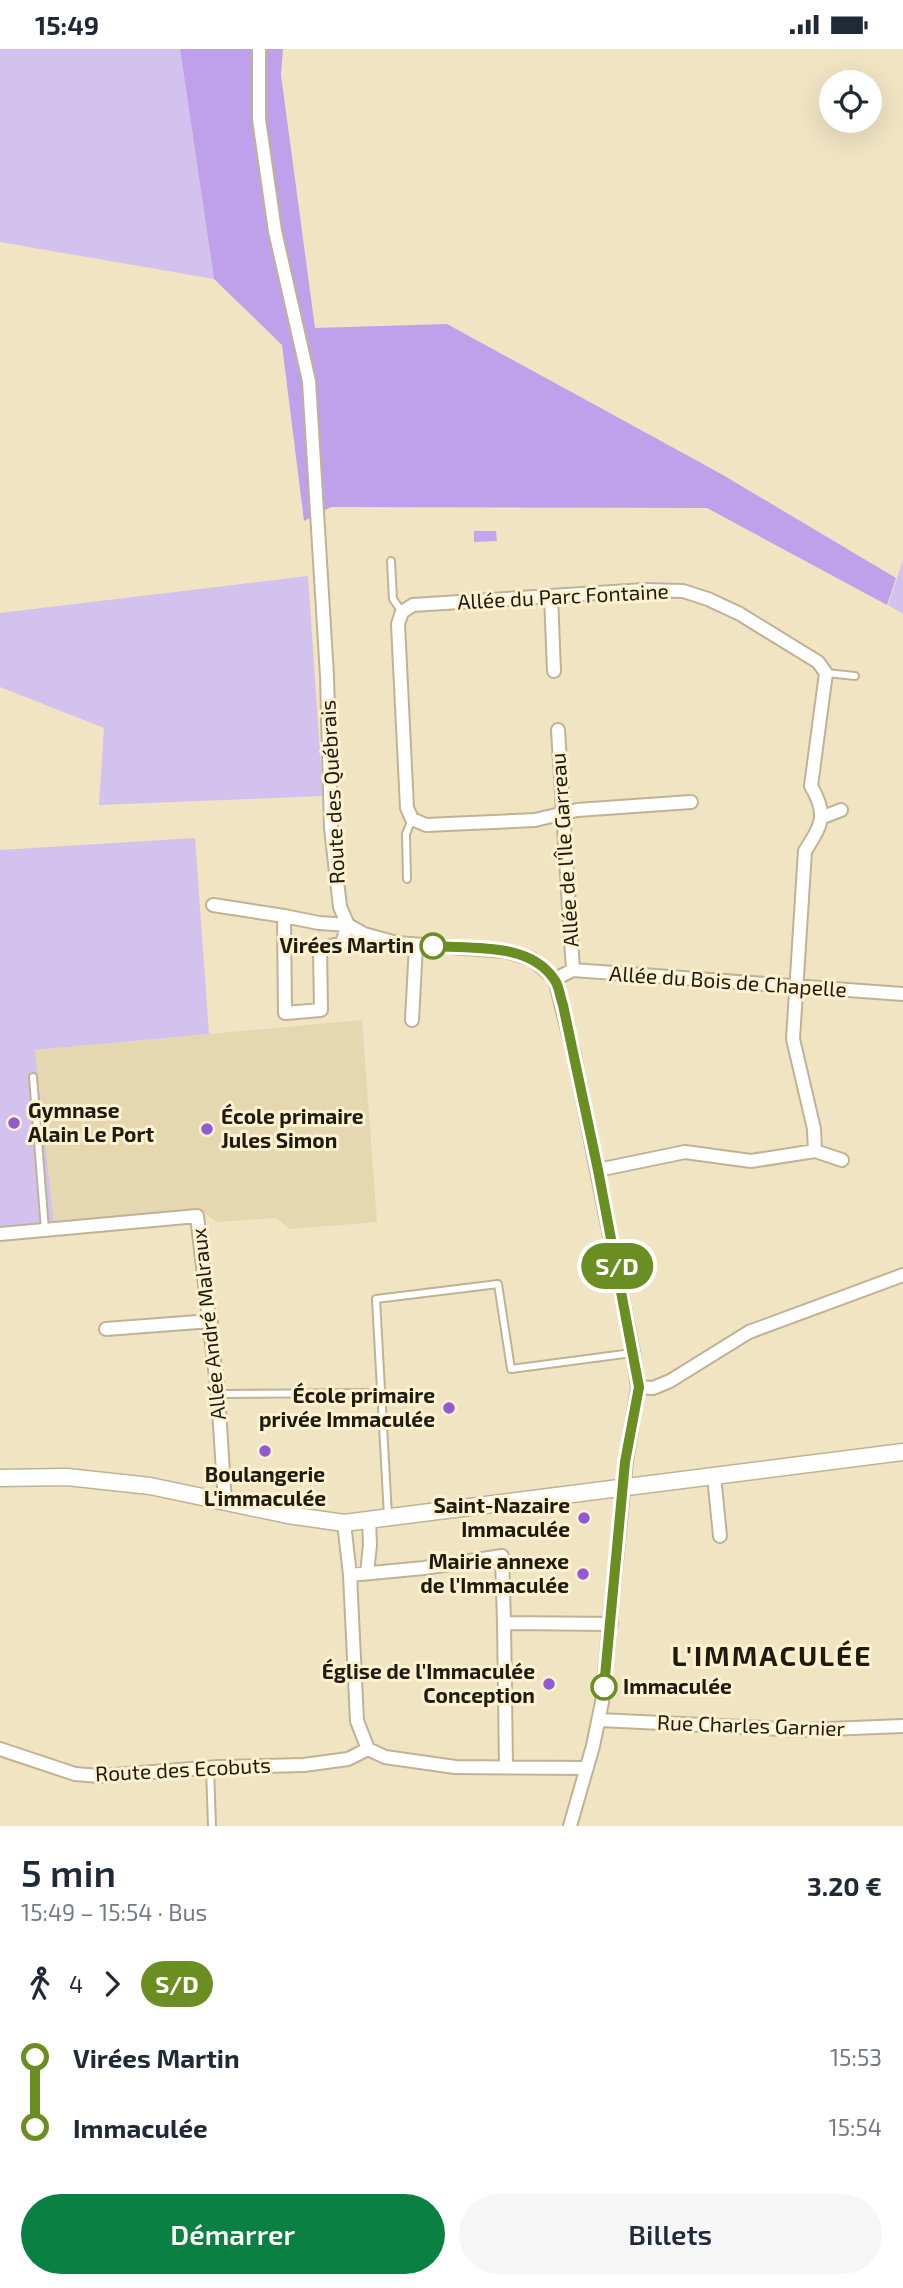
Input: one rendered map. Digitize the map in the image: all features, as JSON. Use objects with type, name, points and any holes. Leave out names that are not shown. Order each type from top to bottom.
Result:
[{"type":"street","name":"Route des Québrais","points":[[259,49],[260,119],[275,231],[309,381],[327,676],[331,828],[340,907],[348,925]]},
{"type":"street","name":"Allée du Parc Fontaine","points":[[402,612],[413,605],[643,590],[683,591],[740,614],[818,662],[826,673]]},
{"type":"street","points":[[551,596],[554,671]]},
{"type":"street","points":[[402,612],[398,624],[399,651],[407,808],[412,819],[426,825],[535,820],[577,810],[691,802]]},
{"type":"street","points":[[815,1151],[814,1129],[793,1038],[805,851],[818,831],[823,817],[820,801],[811,786],[826,673]]},
{"type":"street","name":"Allée de l'Île Garreau","points":[[558,730],[573,970]]},
{"type":"street","points":[[823,817],[841,810]]},
{"type":"street","points":[[213,905],[319,923],[348,925],[364,934],[397,943],[505,951],[532,959],[555,979],[598,1170],[639,1387],[623,1488],[600,1720],[569,1826]]},
{"type":"street","points":[[284,916],[285,1013],[321,1010],[319,923]]},
{"type":"street","points":[[320,949],[342,943],[348,925]]},
{"type":"street","points":[[412,1020],[416,945]]},
{"type":"street","points":[[555,979],[573,970]]},
{"type":"street","name":"Allée du Bois de Chapelle","points":[[573,970],[903,994]]},
{"type":"street","points":[[598,1170],[685,1152],[751,1161],[815,1151],[842,1160]]},
{"type":"street","name":"Allée André Malraux","points":[[0,1234],[197,1216],[211,1321],[225,1503]]},
{"type":"street","points":[[639,1387],[653,1388],[670,1381],[749,1332],[903,1275]]},
{"type":"street","points":[[106,1329],[211,1321]]},
{"type":"street","points":[[0,1478],[67,1477],[150,1486],[225,1503],[344,1523],[903,1452]]},
{"type":"street","points":[[714,1476],[720,1536]]},
{"type":"street","points":[[367,1573],[369,1520]]},
{"type":"street","points":[[344,1523],[350,1576],[357,1721],[368,1749],[385,1757],[455,1767],[587,1768]]},
{"type":"street","points":[[350,1576],[502,1556],[506,1766]]},
{"type":"street","points":[[503,1623],[611,1624]]},
{"type":"street","name":"Rue Charles Garnier","points":[[600,1720],[804,1730],[903,1726]]},
{"type":"street","name":"Route des Ecobuts","points":[[0,1749],[75,1774],[100,1776],[304,1765],[348,1759],[368,1749]]},
{"type":"lane","points":[[391,561],[393,599],[402,612]]},
{"type":"lane","points":[[826,673],[855,676]]},
{"type":"lane","points":[[407,879],[407,834],[412,819]]},
{"type":"lane","points":[[33,1077],[45,1230]]},
{"type":"lane","points":[[388,1518],[376,1299],[498,1284],[511,1369],[633,1352]]},
{"type":"lane","points":[[218,1394],[367,1393]]},
{"type":"lane","points":[[210,1768],[212,1826]]},
{"type":"shaded area","points":[[0,49],[180,49],[214,279],[0,242]]},
{"type":"shaded area","points":[[180,49],[283,49],[281,75],[315,328],[447,324],[723,475],[896,578],[887,605],[707,508],[331,507],[304,521],[282,345],[214,279]]},
{"type":"shaded area","points":[[474,531],[496,531],[497,541],[474,542]]},
{"type":"shaded area","points":[[903,560],[903,614],[888,605]]},
{"type":"shaded area","points":[[308,576],[323,796],[99,805],[104,728],[0,687],[0,613]]},
{"type":"shaded area","points":[[195,838],[209,1034],[35,1050],[54,1224],[0,1230],[0,850]]},
{"type":"shaded area","name":"École primaire Jules Simon","points":[[362,1020],[377,1222],[290,1229],[276,1218],[217,1222],[199,1209],[54,1224],[35,1050]]},
{"type":"bus line","name":"S/D","points":[[433,946],[505,951],[532,959],[555,979],[563,1005],[598,1170],[639,1387],[625,1462],[604,1687]]},
{"type":"place","name":"Virées Martin","points":[[433,946]]},
{"type":"place","name":"Gymnase Alain Le Port","points":[[14,1123]]},
{"type":"place","name":"École primaire Jules Simon","points":[[207,1129]]},
{"type":"place","name":"École primaire privée Immaculée","points":[[449,1408]]},
{"type":"place","name":"Boulangerie L'immaculée","points":[[265,1451]]},
{"type":"place","name":"Saint-Nazaire Immaculée","points":[[584,1518]]},
{"type":"place","name":"Mairie annexe de l'Immaculée","points":[[583,1574]]},
{"type":"place","name":"Église de l'Immaculée Conception","points":[[549,1684]]},
{"type":"place","name":"Immaculée","points":[[604,1687]]},
{"type":"district","name":"L'IMMACULÉE","points":[[772,1656]]}]
